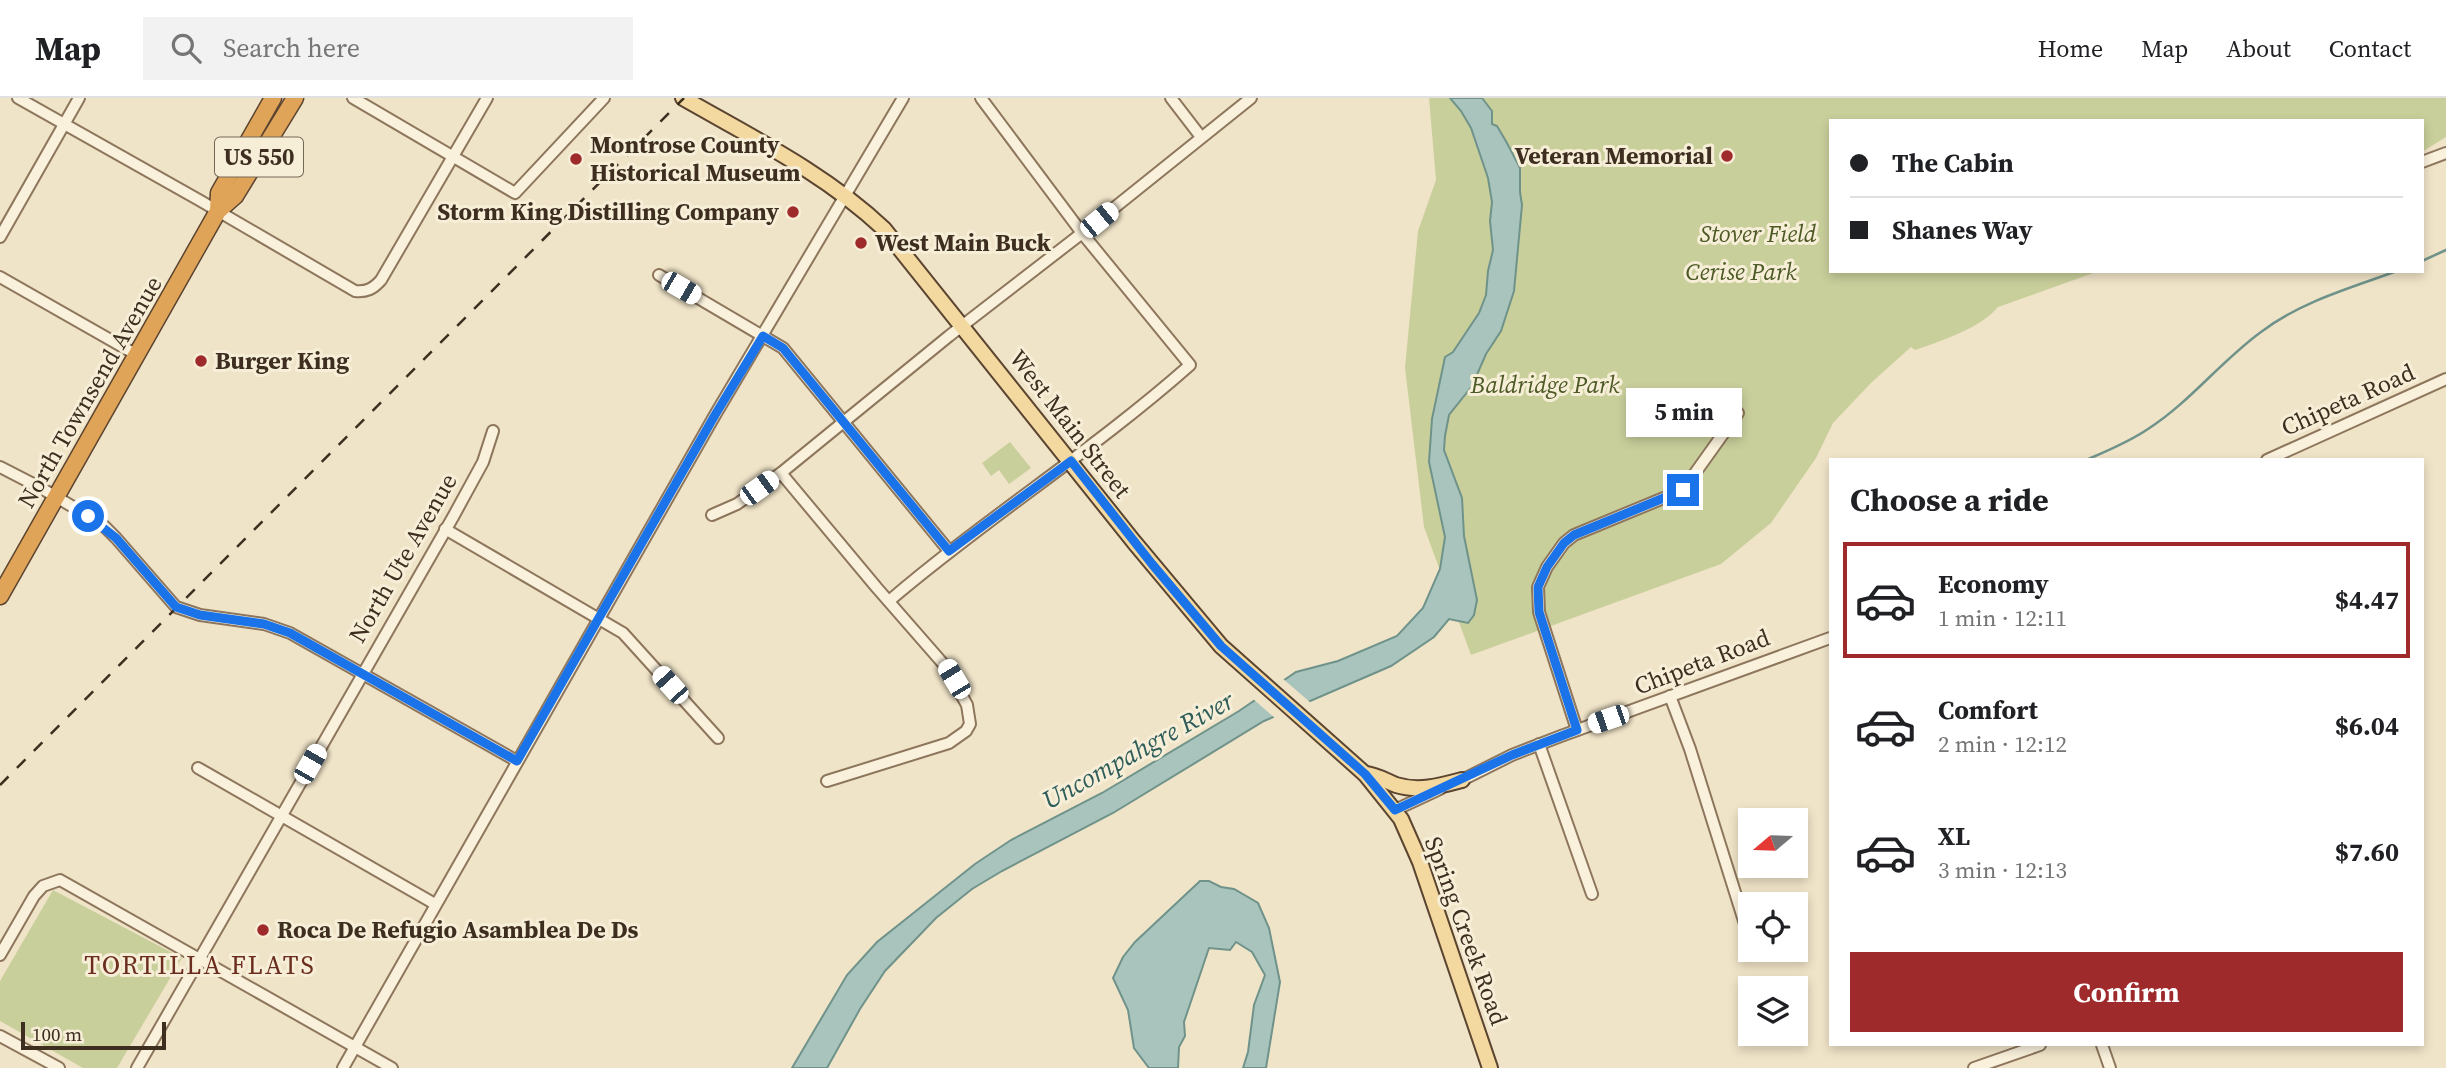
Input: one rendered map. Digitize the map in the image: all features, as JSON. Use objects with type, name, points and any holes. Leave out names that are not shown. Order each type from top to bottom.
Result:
[{"type":"highway","name":"North Townsend Avenue","points":[[218,211],[219,192],[273,98]]},
{"type":"highway","name":"North Townsend Avenue","points":[[0,596],[218,211],[235,196],[295,98]]},
{"type":"main road","name":"West Main Street","points":[[683,98],[794,161],[845,196],[884,229],[1152,564],[1221,646],[1365,774],[1395,810]]},
{"type":"main road","points":[[1365,774],[1397,785],[1416,788],[1437,787],[1462,780]]},
{"type":"main road","name":"Spring Creek Road","points":[[1395,810],[1420,863],[1490,1068]]},
{"type":"street","points":[[18,98],[355,291],[369,290],[381,280],[487,98]]},
{"type":"street","points":[[0,237],[79,98]]},
{"type":"street","points":[[353,98],[515,193],[604,98]]},
{"type":"street","points":[[343,1068],[715,415],[903,98]]},
{"type":"street","points":[[889,601],[949,551],[1071,461],[1190,365],[1082,233],[981,98]]},
{"type":"street","points":[[1171,98],[1201,137]]},
{"type":"street","points":[[712,516],[737,504],[781,472],[962,325],[1251,98]]},
{"type":"street","points":[[2424,161],[2446,153]]},
{"type":"street","points":[[659,275],[783,348],[949,551]]},
{"type":"street","points":[[0,276],[137,355]]},
{"type":"street","name":"Chipeta Road","points":[[2271,458],[2446,379]]},
{"type":"street","points":[[1577,730],[1539,612],[1538,587],[1547,567],[1564,543],[1574,535],[1683,490],[1738,413]]},
{"type":"street","name":"North Ute Avenue","points":[[137,1068],[445,529],[483,461],[493,432]]},
{"type":"street","points":[[0,467],[56,497],[109,531],[176,607],[200,615],[281,629],[517,761]]},
{"type":"street","points":[[781,472],[946,667],[967,705],[970,724],[960,737],[949,743],[827,781]]},
{"type":"street","points":[[445,529],[622,633],[718,738]]},
{"type":"street","name":"Chipeta Road","points":[[1395,810],[1539,744],[1829,638]]},
{"type":"street","points":[[1670,696],[1690,749],[1738,902]]},
{"type":"street","points":[[1539,744],[1592,894]]},
{"type":"street","points":[[198,768],[435,904]]},
{"type":"street","points":[[0,955],[34,896],[43,886],[60,880],[392,1068]]},
{"type":"street","points":[[0,1036],[59,1068]]},
{"type":"street","points":[[1974,1068],[2037,1046]]},
{"type":"street","points":[[2102,1046],[2110,1068]]},
{"type":"green space","points":[[1429,98],[2446,98],[2446,137],[2424,151],[2424,119],[1829,119],[1829,273],[2093,273],[1998,307],[1982,321],[1948,338],[1915,350],[1911,347],[1871,383],[1833,423],[1816,458],[1771,523],[1721,564],[1471,655],[1424,527],[1405,368],[1418,231],[1436,180]]},
{"type":"green space","points":[[1010,442],[1031,468],[1009,484],[999,470],[991,476],[982,463]]},
{"type":"green space","points":[[53,890],[182,958],[117,1068],[83,1068],[0,1021],[0,981]]},
{"type":"water","points":[[1450,98],[1482,98],[1492,111],[1492,124],[1497,126],[1520,168],[1522,205],[1514,291],[1501,331],[1486,354],[1472,386],[1449,415],[1445,436],[1444,450],[1462,498],[1464,536],[1477,600],[1474,615],[1468,623],[1449,619],[1434,637],[1391,666],[1264,721],[1113,813],[972,889],[936,918],[885,971],[827,1068],[792,1068],[847,975],[877,942],[975,864],[1011,840],[1102,793],[1239,711],[1296,672],[1338,661],[1397,636],[1423,608],[1440,569],[1445,537],[1429,462],[1432,419],[1445,357],[1453,352],[1479,313],[1486,295],[1493,250],[1490,221],[1492,202],[1488,178],[1471,128]]},
{"type":"water","points":[[1200,881],[1234,889],[1258,903],[1269,928],[1280,982],[1266,1068],[1243,1068],[1248,1052],[1254,1005],[1265,975],[1252,952],[1236,942],[1230,950],[1209,948],[1184,1022],[1185,1036],[1179,1047],[1178,1068],[1149,1068],[1134,1048],[1128,1010],[1113,978],[1123,957],[1135,942]]},
{"type":"pier","points":[[1282,678],[1311,703],[1276,719],[1252,698]]},
{"type":"waterway","points":[[2424,260],[2446,250]]},
{"type":"waterway","points":[[2091,458],[2133,438],[2163,418],[2246,343],[2276,321],[2326,297],[2392,273]]},
{"type":"railway","points":[[0,785],[684,98]]},
{"type":"place","name":"Veteran Memorial","points":[[1727,156]]},
{"type":"place","name":"Montrose County Historical Museum","points":[[576,159]]},
{"type":"place","name":"Storm King Distilling Company","points":[[793,212]]},
{"type":"place","name":"West Main Buck","points":[[861,243]]},
{"type":"place","name":"Burger King","points":[[201,361]]},
{"type":"place","name":"Roca De Refugio Asamblea De Ds","points":[[263,930]]},
{"type":"district","name":"TORTILLA FLATS","points":[[200,965]]},
{"type":"route","points":[[88,516],[102,524],[116,538],[167,599],[181,610],[264,624],[290,633],[517,761],[763,336],[783,348],[949,551],[1071,461],[1221,646],[1365,774],[1395,810],[1512,755],[1577,730],[1539,612],[1538,587],[1547,567],[1564,543],[1574,535],[1683,490]]},
{"type":"park label","name":"Stover Field","points":[[1758,234]]},
{"type":"park label","name":"Cerise Park","points":[[1741,272]]},
{"type":"park label","name":"Baldridge Park","points":[[1545,385]]},
{"type":"water label","name":"Uncompahgre River","points":[[1138,750]]}]
